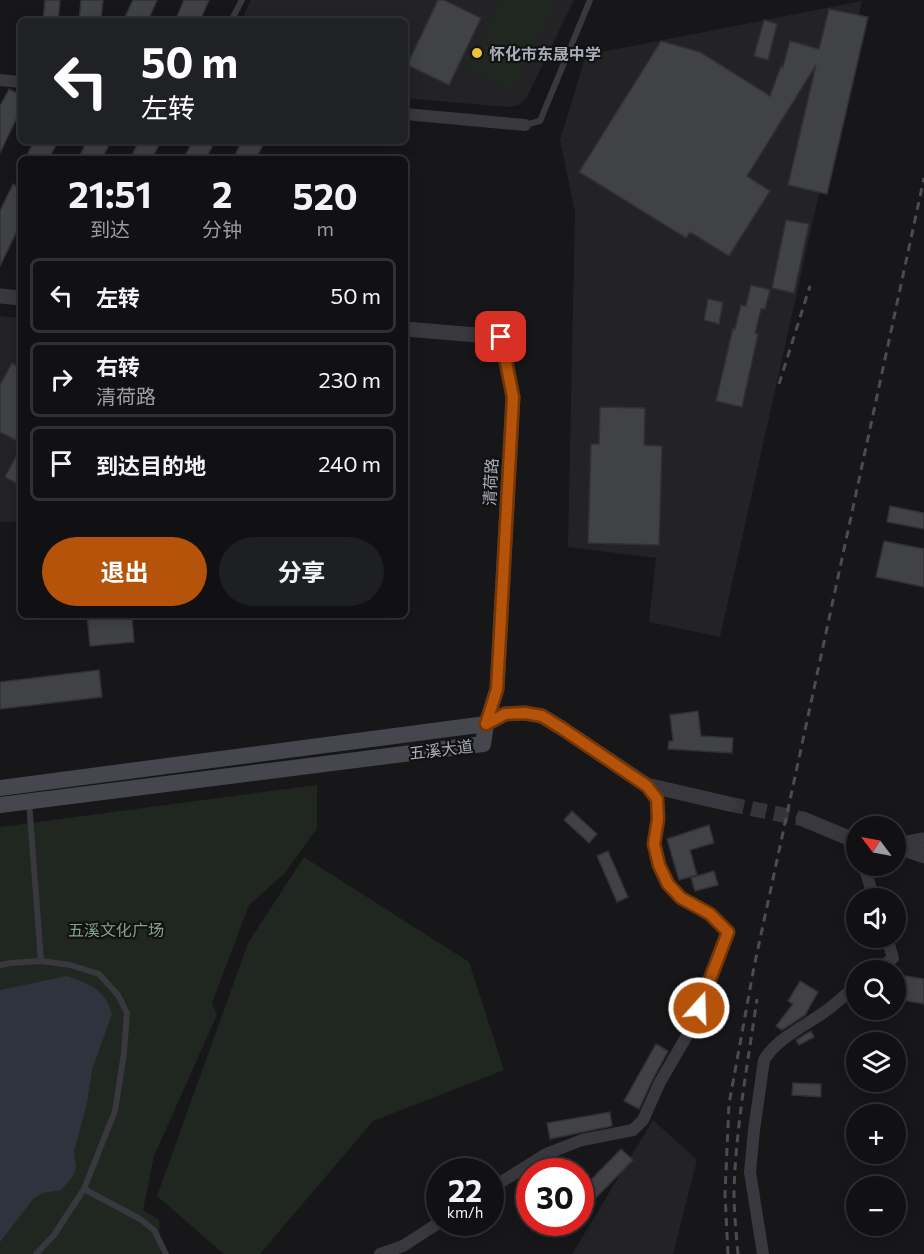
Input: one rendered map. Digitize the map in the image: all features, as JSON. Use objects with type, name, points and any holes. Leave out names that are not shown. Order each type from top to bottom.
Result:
[{"type":"main road","name":"五溪大道","points":[[0,788],[486,724],[483,744],[0,806]]},
{"type":"street","points":[[0,80],[18,82]]},
{"type":"street","points":[[408,114],[525,124]]},
{"type":"street","points":[[0,296],[18,298]]},
{"type":"street","name":"清荷路","points":[[408,329],[501,337],[513,397],[497,689],[486,724]]},
{"type":"street","points":[[486,724],[505,714],[525,713],[542,716],[647,786],[657,799],[658,819],[654,844],[659,865],[668,884],[681,898],[710,914],[728,932],[692,1027],[660,1083],[643,1120],[633,1130],[582,1140],[546,1154],[504,1180]]},
{"type":"street","points":[[647,786],[729,804]]},
{"type":"street","points":[[803,819],[846,838]]},
{"type":"street","points":[[906,843],[924,840]]},
{"type":"street","points":[[906,849],[924,856]]},
{"type":"street","points":[[763,1254],[750,1172],[764,1060],[769,1051],[778,1043],[846,994]]},
{"type":"street","points":[[380,1254],[403,1246],[426,1231]]},
{"type":"lane","points":[[233,18],[242,0]]},
{"type":"lane","points":[[525,124],[540,120],[590,0]]},
{"type":"lane","points":[[29,802],[41,961]]},
{"type":"lane","points":[[0,965],[41,961],[70,965],[99,974],[118,995],[127,1013],[124,1053],[115,1111],[84,1189],[54,1235],[36,1254]]},
{"type":"lane","points":[[84,1189],[140,1219],[154,1230],[166,1254]]},
{"type":"shaded area","name":"怀化市东晟中学","points":[[251,0],[574,0],[527,97],[519,105],[508,107],[408,98],[408,18],[242,18]]},
{"type":"shaded area","points":[[862,1],[720,637],[649,622],[656,558],[568,547],[575,212],[560,140],[586,55]]},
{"type":"shaded area","points":[[0,316],[18,318],[18,522],[0,522]]},
{"type":"shaded area","points":[[67,976],[89,985],[103,995],[112,1014],[92,1070],[87,1103],[74,1152],[76,1168],[73,1176],[61,1190],[43,1193],[34,1198],[0,1242],[0,990]]},
{"type":"shaded area","points":[[653,1120],[697,1160],[673,1254],[572,1254],[583,1236],[594,1236],[594,1218]]},
{"type":"green space","points":[[501,0],[557,0],[514,90],[468,68]]},
{"type":"green space","name":"五溪文化广场","points":[[317,785],[317,828],[284,874],[249,905],[212,1003],[217,1015],[154,1156],[143,1210],[159,1220],[161,1254],[0,1254],[0,827]]},
{"type":"green space","points":[[304,857],[469,962],[504,1070],[373,1121],[260,1254],[224,1254],[157,1196],[248,943]]},
{"type":"building","points":[[45,0],[60,0],[58,18],[43,18]]},
{"type":"building","points":[[81,0],[103,0],[101,18],[79,18]]},
{"type":"building","points":[[133,0],[157,0],[149,18],[124,18]]},
{"type":"building","points":[[184,0],[209,0],[201,18],[176,18]]},
{"type":"building","points":[[438,0],[444,0],[481,18],[449,85],[408,65]]},
{"type":"building","points":[[829,9],[868,17],[827,194],[788,185],[816,65],[747,176],[770,191],[729,256],[690,232],[686,238],[579,172],[661,41],[700,52],[770,96],[781,66],[783,67],[790,41],[819,49]]},
{"type":"building","points":[[764,20],[777,24],[768,60],[754,56]]},
{"type":"building","points":[[9,89],[18,94],[18,115],[0,153],[0,106]]},
{"type":"building","points":[[32,144],[56,144],[50,156],[26,156]]},
{"type":"building","points":[[86,144],[110,144],[104,156],[80,156]]},
{"type":"building","points":[[138,144],[160,144],[154,156],[132,156]]},
{"type":"building","points":[[191,144],[214,144],[208,156],[185,156]]},
{"type":"building","points":[[240,144],[264,144],[258,156],[234,156]]},
{"type":"building","points":[[13,184],[18,187],[18,229],[0,266],[0,211]]},
{"type":"building","points":[[786,220],[809,224],[794,293],[772,288]]},
{"type":"building","points":[[751,285],[770,290],[765,309],[761,309],[755,333],[758,334],[742,407],[716,401],[733,328],[735,329],[741,305],[746,306]]},
{"type":"building","points":[[708,299],[723,302],[719,324],[704,320]]},
{"type":"building","points":[[12,363],[18,366],[18,441],[0,432],[0,385]]},
{"type":"building","points":[[600,407],[645,408],[644,445],[662,446],[659,545],[588,543],[591,444],[599,444]]},
{"type":"building","points":[[18,453],[18,484],[5,477]]},
{"type":"building","points":[[890,506],[924,513],[924,529],[887,522]]},
{"type":"building","points":[[884,541],[924,549],[924,587],[876,577]]},
{"type":"building","points":[[87,618],[132,618],[134,642],[90,646]]},
{"type":"building","points":[[99,670],[102,697],[0,709],[0,682]]},
{"type":"building","points":[[698,711],[701,736],[733,738],[732,753],[668,749],[669,741],[673,741],[670,715]]},
{"type":"building","points":[[572,811],[597,834],[589,843],[564,820]]},
{"type":"building","points":[[709,825],[714,843],[690,850],[697,875],[679,880],[667,839]]},
{"type":"building","points":[[608,851],[628,897],[617,902],[597,856]]},
{"type":"building","points":[[714,871],[718,885],[695,891],[691,878]]},
{"type":"building","points":[[906,976],[924,979],[924,1004],[906,1001]]},
{"type":"building","points":[[800,981],[818,992],[805,1015],[782,1030],[776,1026],[793,1004],[788,1001]]},
{"type":"building","points":[[811,1031],[814,1037],[799,1045],[796,1040]]},
{"type":"building","points":[[656,1044],[668,1051],[639,1109],[624,1101]]},
{"type":"building","points":[[793,1083],[821,1084],[821,1097],[792,1095]]},
{"type":"building","points":[[610,1112],[612,1126],[550,1139],[547,1123]]},
{"type":"building","points":[[621,1149],[633,1160],[594,1200],[594,1177]]},
{"type":"tunnel","points":[[729,804],[803,819]]},
{"type":"railway","points":[[728,1254],[725,1194],[729,1104],[754,967],[924,178]]},
{"type":"railway","points":[[779,384],[810,286]]},
{"type":"railway","points":[[738,1254],[734,1206],[735,1166],[757,999]]},
{"type":"place","name":"怀化市东晟中学","points":[[477,53]]},
{"type":"route","points":[[501,337],[513,397],[497,689],[486,724],[505,714],[525,713],[542,716],[647,786],[657,799],[658,819],[654,844],[659,865],[668,884],[681,898],[710,914],[728,932],[699,1008]]}]
